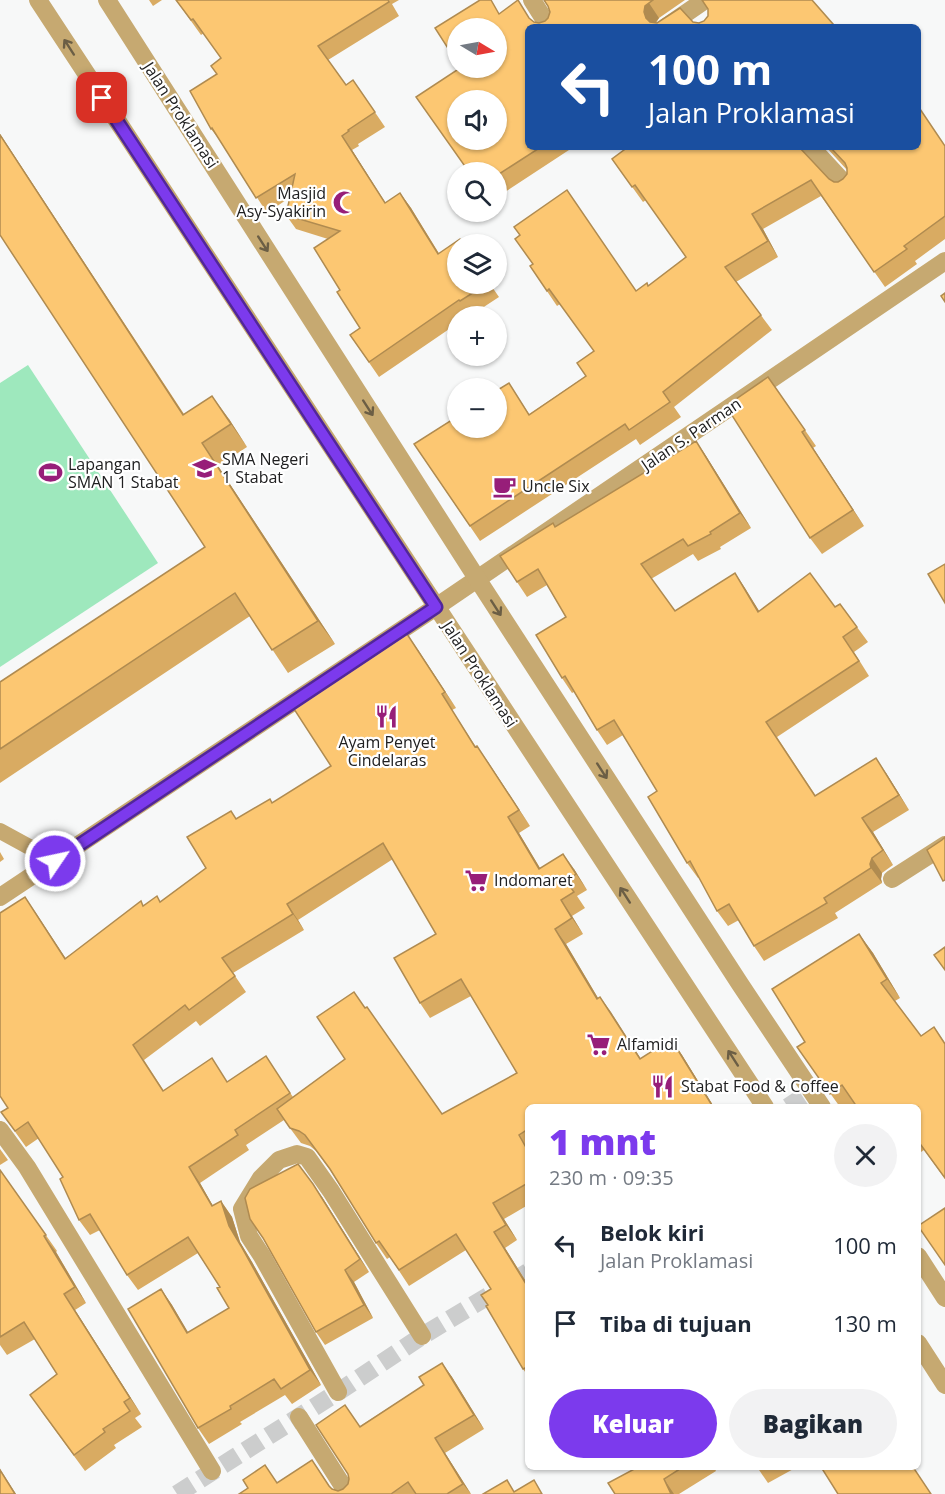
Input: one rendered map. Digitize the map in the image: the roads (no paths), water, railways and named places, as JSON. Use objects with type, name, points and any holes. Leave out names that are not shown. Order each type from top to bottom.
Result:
[{"type":"street","name":"Jalan Proklamasi","points":[[38,0],[763,1104]]},
{"type":"street","name":"Jalan Proklamasi","points":[[107,0],[478,580],[820,1104]]},
{"type":"street","points":[[532,0],[547,24]]},
{"type":"street","points":[[672,24],[699,9]]},
{"type":"street","points":[[814,150],[847,186]]},
{"type":"street","name":"Jalan S. Parman","points":[[0,897],[478,580],[945,261]]},
{"type":"street","points":[[892,879],[945,845]]},
{"type":"street","points":[[0,1130],[27,1167],[212,1471]]},
{"type":"street","points":[[338,1392],[249,1236],[242,1209],[261,1178],[279,1160],[297,1154],[307,1157],[331,1191],[422,1336]]},
{"type":"street","points":[[921,1261],[945,1298]]},
{"type":"street","points":[[921,1348],[945,1385]]},
{"type":"street","points":[[299,1417],[348,1494]]},
{"type":"lane","points":[[0,831],[55,861]]},
{"type":"tunnel","points":[[792,1104],[812,1091]]},
{"type":"tunnel","points":[[177,1494],[422,1336],[525,1274]]},
{"type":"place","name":"Masjid Asy-Syakirin","points":[[344,202]]},
{"type":"place","name":"SMA Negeri 1 Stabat","points":[[204,468]]},
{"type":"place","name":"Lapangan SMAN 1 Stabat","points":[[50,473]]},
{"type":"place","name":"Uncle Six","points":[[504,486]]},
{"type":"place","name":"Ayam Penyet Cindelaras","points":[[387,717]]},
{"type":"place","name":"Indomaret","points":[[476,880]]},
{"type":"place","name":"Alfamidi","points":[[599,1044]]},
{"type":"place","name":"Stabat Food & Coffee","points":[[663,1086]]}]
